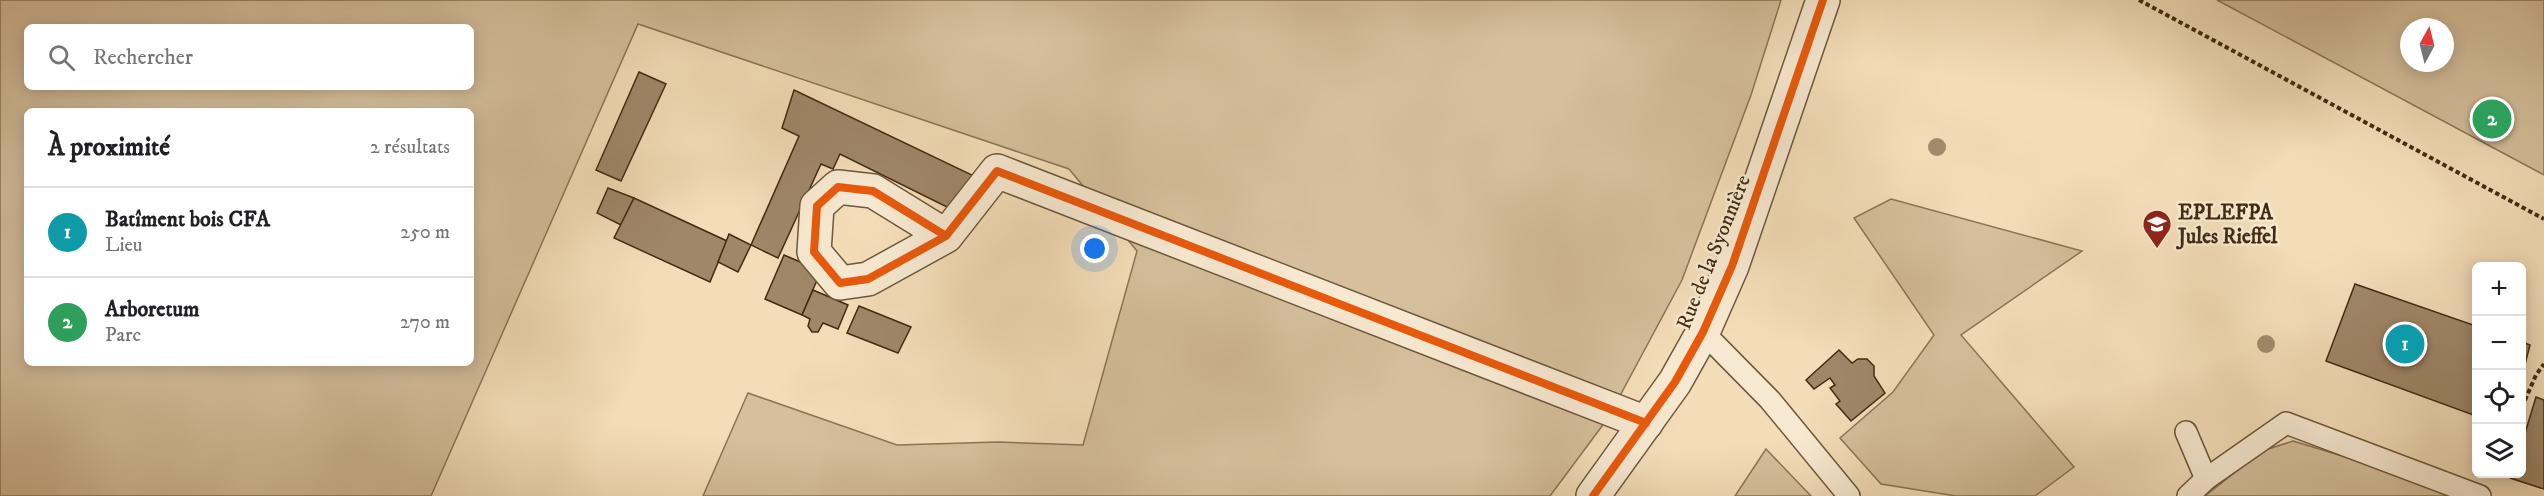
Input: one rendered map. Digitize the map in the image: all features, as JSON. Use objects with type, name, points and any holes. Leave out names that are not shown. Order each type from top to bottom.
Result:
[{"type":"street","name":"Rue de la Syonnière","points":[[1593,496],[1675,382],[1703,332],[1732,266],[1823,0]]},
{"type":"street","points":[[946,236],[997,171],[1646,423]]},
{"type":"lane","points":[[1703,332],[1770,400],[1849,496]]},
{"type":"lane","points":[[2188,496],[2206,479],[2286,423],[2480,496]]},
{"type":"lane","points":[[2186,432],[2206,479]]},
{"type":"path","points":[[2139,0],[2544,219]]},
{"type":"path","points":[[2526,398],[2536,375],[2544,364]]},
{"type":"shaded area","points":[[0,0],[1781,0],[1751,95],[1682,280],[1608,418],[1550,496],[703,496],[748,393],[897,445],[998,442],[1083,445],[1137,251],[1069,169],[638,24],[431,496],[0,496]]},
{"type":"shaded area","points":[[2217,0],[2544,0],[2544,175]]},
{"type":"shaded area","points":[[1891,199],[2082,251],[1961,335],[2074,467],[2035,496],[1956,496],[1881,484],[1840,438],[1893,392],[1934,335],[1854,218]]},
{"type":"shaded area","points":[[2293,441],[2352,459],[2453,496],[2205,496],[2262,451]]},
{"type":"shaded area","points":[[1766,449],[1811,496],[1735,496]]},
{"type":"building","points":[[639,72],[666,84],[621,181],[596,170]]},
{"type":"building","points":[[794,90],[972,175],[957,212],[840,154],[833,169],[821,164],[778,258],[751,245],[799,136],[782,128]]},
{"type":"building","points":[[608,188],[634,198],[621,225],[597,213]]},
{"type":"building","points":[[634,198],[727,241],[710,282],[614,238]]},
{"type":"building","points":[[729,234],[751,245],[738,272],[718,262]]},
{"type":"building","points":[[784,255],[821,271],[802,315],[765,299]]},
{"type":"building","points":[[2355,284],[2472,325],[2472,415],[2326,361]]},
{"type":"building","points":[[813,290],[848,305],[838,329],[823,323],[818,332],[812,332],[808,326],[810,319],[802,315]]},
{"type":"building","points":[[859,306],[911,327],[898,353],[847,333]]},
{"type":"building","points":[[2526,344],[2530,345],[2526,360]]},
{"type":"building","points":[[1839,350],[1852,363],[1858,359],[1867,359],[1874,366],[1874,376],[1885,393],[1851,421],[1836,404],[1840,401],[1830,388],[1835,385],[1830,378],[1814,389],[1806,380]]},
{"type":"building","points":[[2536,397],[2544,400],[2544,489],[2510,478],[2526,478],[2526,430]]},
{"type":"cycle path","points":[[1593,496],[1675,382],[1703,332],[1732,266],[1823,0]]},
{"type":"cycle path","points":[[946,236],[873,191],[838,187],[817,206],[814,252],[840,283],[868,279],[946,236],[997,171],[1646,423]]},
{"type":"place","name":"Arboretum","points":[[2492,119]]},
{"type":"place","name":"EPLEFPA Jules Rieffel","points":[[2157,250]]},
{"type":"place","name":"Batîment bois CFA","points":[[2405,344]]}]
